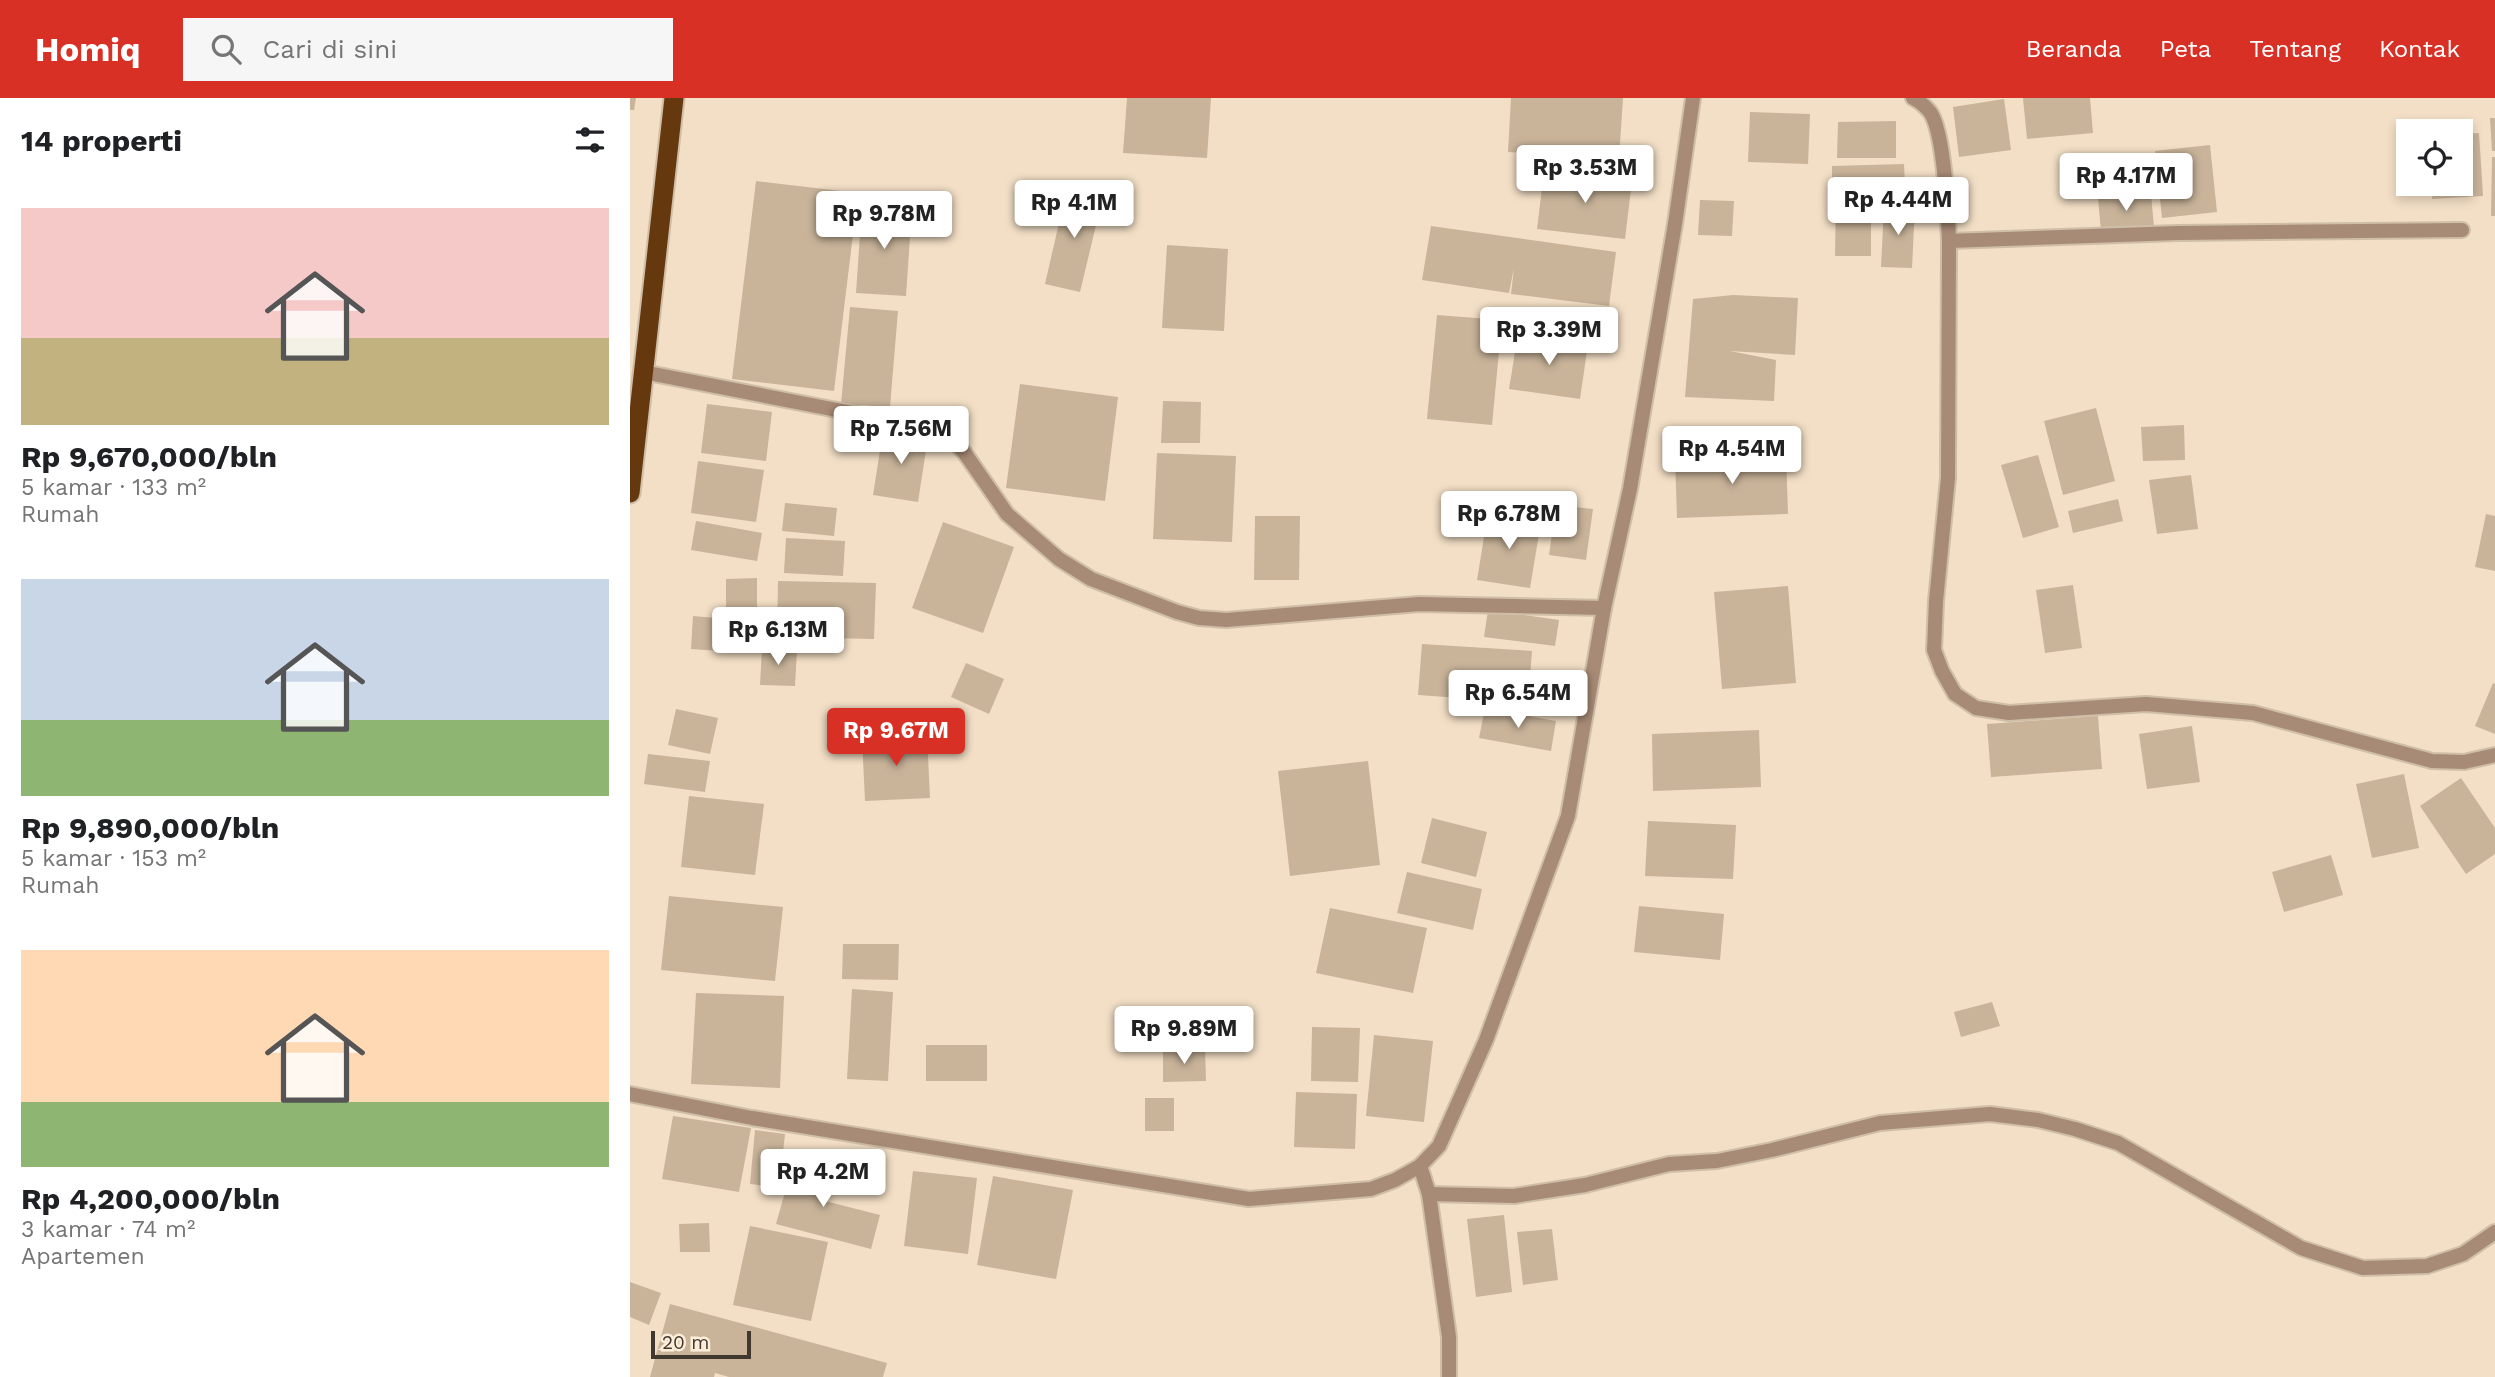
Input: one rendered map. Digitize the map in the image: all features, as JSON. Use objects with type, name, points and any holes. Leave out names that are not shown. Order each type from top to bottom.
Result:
[{"type":"highway","points":[[630,493],[674,98]]},
{"type":"street","points":[[630,1094],[752,1118],[1250,1199],[1371,1189],[1420,1166],[1439,1146],[1486,1040],[1568,816],[1604,608],[1630,489],[1675,224],[1693,98]]},
{"type":"street","points":[[1913,98],[1930,113],[1937,130],[1947,203],[1948,478],[1934,650],[1955,694],[1976,708],[2009,713],[2146,704],[2253,713],[2432,761],[2464,762],[2495,755]]},
{"type":"street","points":[[1949,241],[2178,233],[2462,230]]},
{"type":"street","points":[[643,372],[934,429],[950,437],[964,452],[1007,514],[1059,559],[1091,579],[1199,618],[1226,620],[1419,604],[1604,608]]},
{"type":"street","points":[[1429,1194],[1514,1196],[1585,1185],[1670,1164],[1717,1161],[1880,1123],[1990,1114],[2038,1119],[2118,1143],[2301,1248],[2363,1268],[2427,1266],[2463,1254],[2495,1232]]},
{"type":"street","points":[[1420,1166],[1429,1194],[1448,1336],[1449,1377]]},
{"type":"building","points":[[630,98],[636,98],[634,110],[630,110]]},
{"type":"building","points":[[1127,98],[1211,98],[1207,158],[1123,153]]},
{"type":"building","points":[[1511,98],[1623,98],[1619,159],[1508,152]]},
{"type":"building","points":[[2023,98],[2090,98],[2093,133],[2027,139]]},
{"type":"building","points":[[2004,99],[2011,150],[1959,157],[1953,107]]},
{"type":"building","points":[[1750,112],[1810,114],[1808,164],[1748,162]]},
{"type":"building","points":[[2490,118],[2495,118],[2495,151],[2492,151]]},
{"type":"building","points":[[1896,121],[1896,158],[1837,158],[1838,122]]},
{"type":"building","points":[[2473,133],[2479,133],[2483,196],[2432,199],[2432,196],[2473,196]]},
{"type":"building","points":[[2210,145],[2217,212],[2162,218],[2155,151]]},
{"type":"building","points":[[2125,153],[2127,185],[2096,187],[2094,156]]},
{"type":"building","points":[[2492,157],[2495,157],[2495,216],[2491,216]]},
{"type":"building","points":[[1904,164],[1905,185],[1832,187],[1832,166]]},
{"type":"building","points":[[1544,172],[1632,181],[1625,239],[1537,229]]},
{"type":"building","points":[[756,181],[858,193],[834,391],[732,379]]},
{"type":"building","points":[[1067,188],[1103,196],[1080,292],[1045,284]]},
{"type":"building","points":[[1836,193],[1871,193],[1871,256],[1835,256]]},
{"type":"building","points":[[2151,194],[2154,227],[2101,232],[2098,198]]},
{"type":"building","points":[[1700,200],[1734,201],[1732,236],[1698,235]]},
{"type":"building","points":[[862,205],[912,208],[906,296],[856,293]]},
{"type":"building","points":[[1884,206],[1915,207],[1912,268],[1881,267]]},
{"type":"building","points":[[1431,226],[1616,252],[1609,306],[1511,294],[1514,268],[1509,293],[1422,280]]},
{"type":"building","points":[[1167,245],[1228,249],[1224,331],[1162,328]]},
{"type":"building","points":[[1733,295],[1798,298],[1795,355],[1730,351],[1776,360],[1774,401],[1685,397],[1693,299]]},
{"type":"building","points":[[850,307],[898,311],[890,407],[841,404]]},
{"type":"building","points":[[1437,315],[1502,320],[1492,425],[1427,419]]},
{"type":"building","points":[[1518,334],[1588,344],[1580,399],[1509,389]]},
{"type":"building","points":[[1020,384],[1118,397],[1105,501],[1006,488]]},
{"type":"building","points":[[1163,401],[1201,402],[1200,443],[1161,443]]},
{"type":"building","points":[[707,404],[772,412],[766,461],[701,453]]},
{"type":"building","points":[[2096,408],[2115,481],[2063,495],[2044,421]]},
{"type":"building","points":[[2184,425],[2185,460],[2143,461],[2141,427]]},
{"type":"building","points":[[883,431],[928,437],[918,502],[873,495]]},
{"type":"building","points":[[1157,453],[1236,456],[1232,542],[1153,539]]},
{"type":"building","points":[[1786,453],[1788,514],[1677,518],[1675,458]]},
{"type":"building","points":[[2038,455],[2059,527],[2023,538],[2001,465]]},
{"type":"building","points":[[698,461],[764,470],[756,522],[691,513]]},
{"type":"building","points":[[2191,475],[2198,529],[2157,534],[2149,480]]},
{"type":"building","points":[[2118,499],[2123,521],[2073,533],[2068,511]]},
{"type":"building","points":[[785,503],[837,508],[834,536],[782,531]]},
{"type":"building","points":[[1556,505],[1593,509],[1586,560],[1549,555]]},
{"type":"building","points":[[1488,513],[1541,522],[1530,588],[1477,580]]},
{"type":"building","points":[[2486,514],[2495,516],[2495,571],[2475,567]]},
{"type":"building","points":[[1255,516],[1300,516],[1299,580],[1254,580]]},
{"type":"building","points":[[696,521],[762,533],[757,561],[691,550]]},
{"type":"building","points":[[943,522],[1014,547],[983,633],[912,608]]},
{"type":"building","points":[[786,538],[845,541],[843,576],[784,573]]},
{"type":"building","points":[[757,578],[757,611],[726,612],[726,579]]},
{"type":"building","points":[[778,581],[876,583],[874,639],[777,637]]},
{"type":"building","points":[[2073,585],[2082,648],[2045,653],[2036,590]]},
{"type":"building","points":[[1788,586],[1796,683],[1722,689],[1714,592]]},
{"type":"building","points":[[1488,610],[1559,620],[1555,646],[1484,637]]},
{"type":"building","points":[[693,616],[750,621],[748,653],[691,649]]},
{"type":"building","points":[[1422,644],[1532,651],[1528,703],[1418,695]]},
{"type":"building","points":[[762,648],[797,649],[795,686],[760,685]]},
{"type":"building","points":[[966,663],[1004,679],[989,714],[951,697]]},
{"type":"building","points":[[2493,683],[2495,684],[2495,734],[2475,726]]},
{"type":"building","points":[[1485,708],[1556,721],[1551,751],[1479,738]]},
{"type":"building","points":[[676,709],[718,718],[710,754],[668,745]]},
{"type":"building","points":[[2098,716],[2102,769],[1991,777],[1987,724]]},
{"type":"building","points":[[2192,726],[2200,782],[2147,789],[2139,734]]},
{"type":"building","points":[[1759,730],[1761,787],[1653,791],[1652,734]]},
{"type":"building","points":[[927,735],[930,798],[865,801],[862,738]]},
{"type":"building","points":[[648,754],[710,761],[705,792],[644,784]]},
{"type":"building","points":[[1368,761],[1380,865],[1290,876],[1278,771]]},
{"type":"building","points":[[2404,774],[2419,848],[2372,858],[2356,784]]},
{"type":"building","points":[[2461,778],[2495,828],[2495,854],[2466,874],[2420,806]]},
{"type":"building","points":[[689,796],[764,804],[755,875],[681,867]]},
{"type":"building","points":[[1432,818],[1487,832],[1476,877],[1421,863]]},
{"type":"building","points":[[1648,821],[1736,825],[1733,879],[1645,876]]},
{"type":"building","points":[[2331,855],[2343,895],[2284,912],[2272,872]]},
{"type":"building","points":[[1407,872],[1482,889],[1473,930],[1397,913]]},
{"type":"building","points":[[669,896],[783,907],[775,981],[661,970]]},
{"type":"building","points":[[1639,906],[1724,914],[1720,960],[1634,952]]},
{"type":"building","points":[[1330,908],[1427,928],[1413,993],[1316,973]]},
{"type":"building","points":[[843,944],[899,944],[898,980],[842,979]]},
{"type":"building","points":[[852,989],[893,992],[888,1081],[847,1079]]},
{"type":"building","points":[[696,993],[784,996],[780,1088],[691,1084]]},
{"type":"building","points":[[1992,1002],[2000,1026],[1961,1037],[1954,1012]]},
{"type":"building","points":[[1312,1027],[1360,1028],[1358,1082],[1311,1081]]},
{"type":"building","points":[[1374,1035],[1433,1041],[1424,1122],[1366,1116]]},
{"type":"building","points":[[926,1045],[987,1045],[987,1081],[926,1081]]},
{"type":"building","points":[[1205,1049],[1206,1081],[1163,1082],[1163,1051]]},
{"type":"building","points":[[1296,1092],[1357,1094],[1355,1149],[1294,1147]]},
{"type":"building","points":[[1145,1098],[1174,1098],[1174,1131],[1145,1131]]},
{"type":"building","points":[[673,1116],[751,1128],[739,1192],[662,1179]]},
{"type":"building","points":[[755,1130],[785,1134],[779,1187],[750,1184]]},
{"type":"building","points":[[794,1160],[833,1170],[825,1201],[880,1215],[871,1249],[776,1224]]},
{"type":"building","points":[[913,1171],[977,1178],[968,1254],[904,1246]]},
{"type":"building","points":[[993,1176],[1073,1190],[1056,1279],[977,1265]]},
{"type":"building","points":[[1504,1215],[1512,1292],[1476,1297],[1467,1219]]},
{"type":"building","points":[[709,1223],[710,1252],[680,1252],[679,1224]]},
{"type":"building","points":[[750,1226],[828,1242],[811,1321],[733,1305]]},
{"type":"building","points":[[1552,1229],[1558,1280],[1523,1285],[1517,1232]]},
{"type":"building","points":[[630,1282],[661,1293],[649,1325],[630,1317]]},
{"type":"building","points":[[670,1304],[887,1363],[883,1377],[729,1377],[715,1373],[714,1377],[650,1377]]}]
